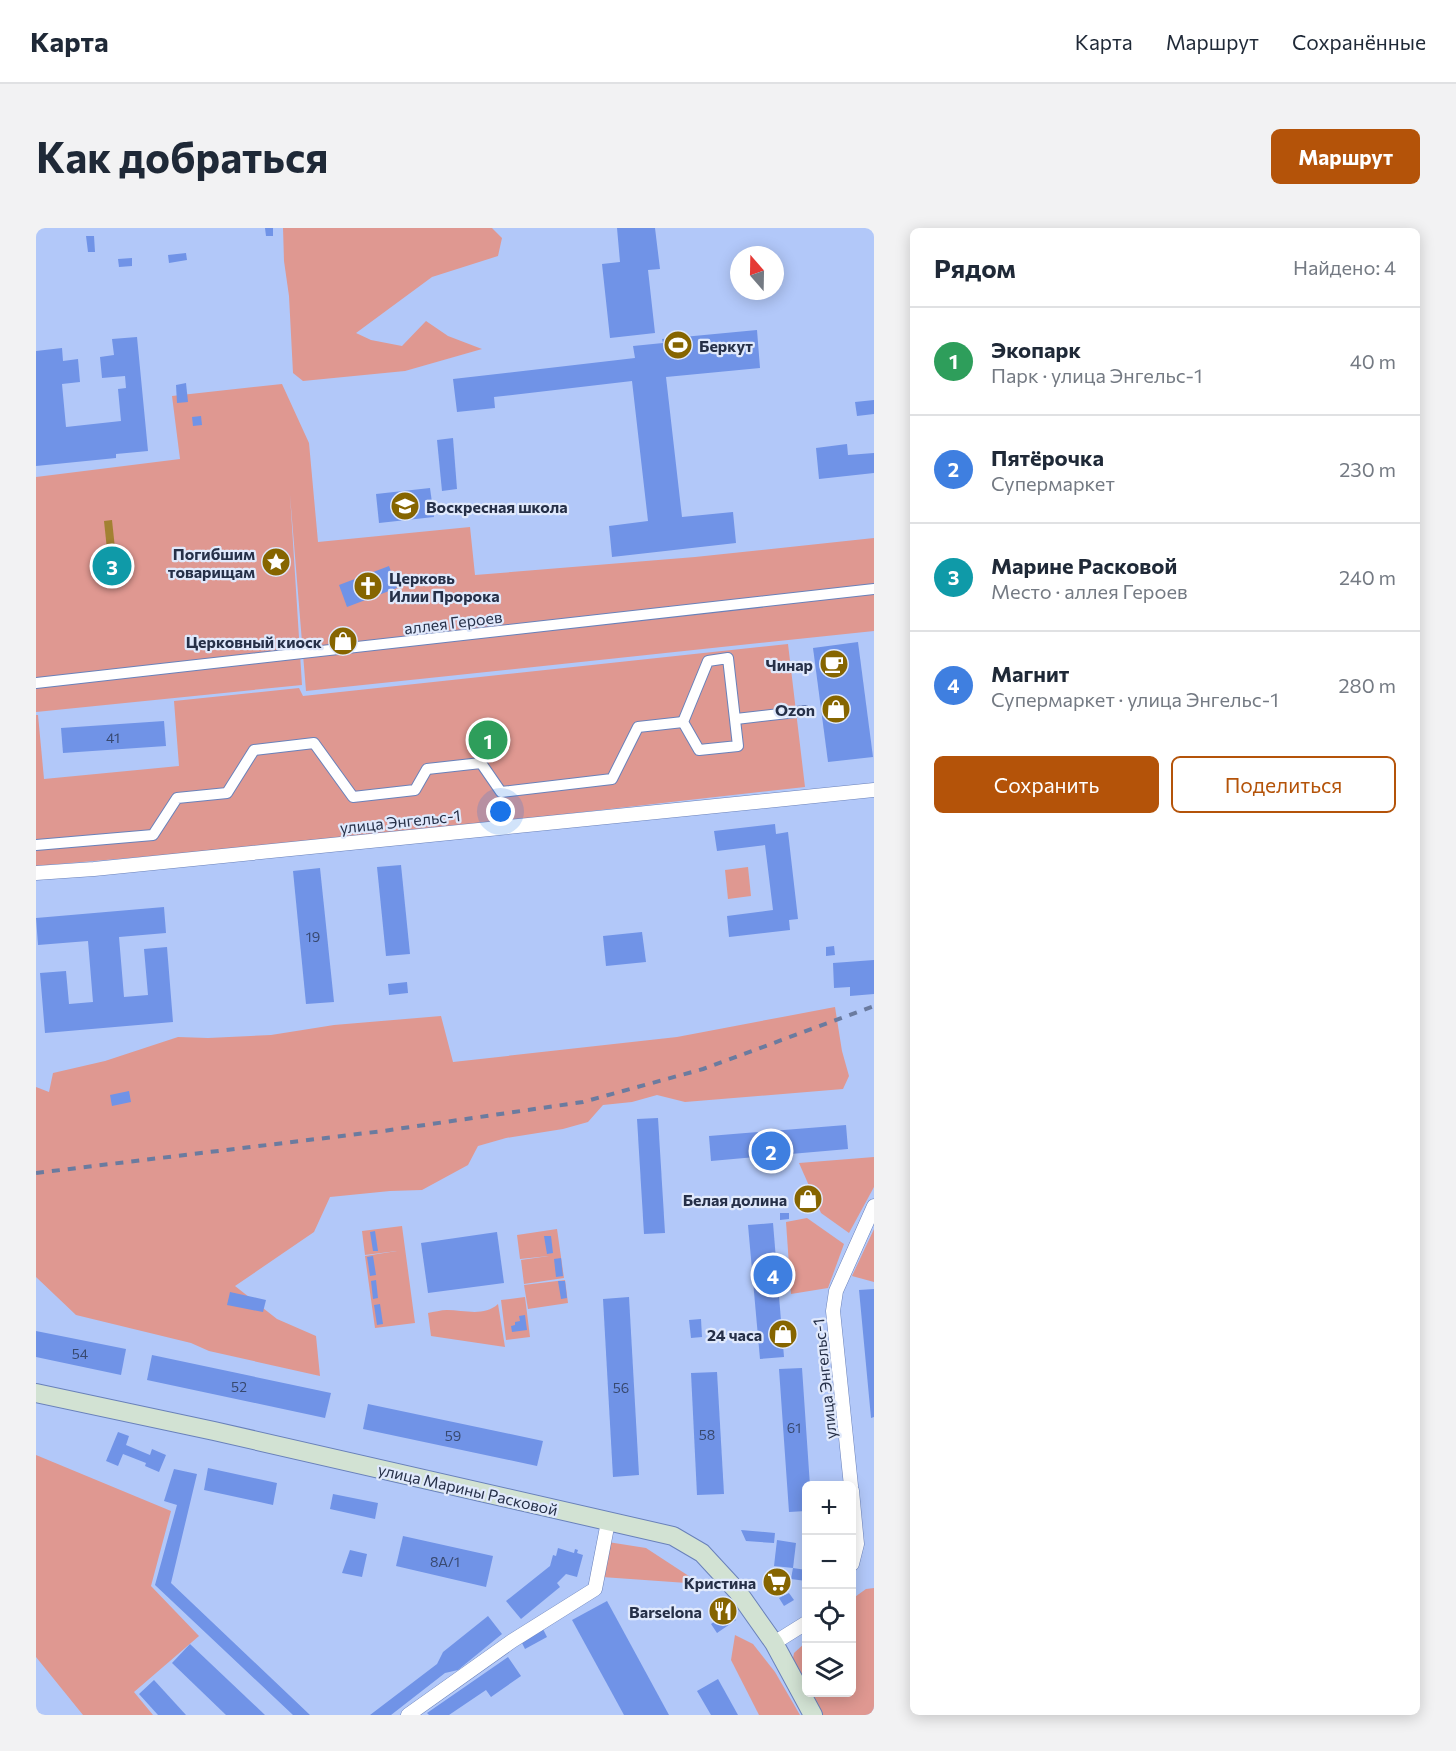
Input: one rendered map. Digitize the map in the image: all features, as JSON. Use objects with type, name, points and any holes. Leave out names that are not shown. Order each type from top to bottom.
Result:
[{"type":"main road","name":"улица Марины Расковой","points":[[36,1393],[214,1431],[673,1536],[702,1552],[738,1592],[774,1643],[813,1715]]},
{"type":"street","name":"аллея Героев","points":[[36,683],[874,589]]},
{"type":"street","points":[[728,658],[738,746],[699,750],[682,722],[708,661],[728,658]]},
{"type":"street","points":[[736,719],[805,711]]},
{"type":"street","points":[[36,846],[153,835],[177,798],[227,793],[254,750],[314,743],[353,797],[415,790],[427,769],[481,763],[501,792],[612,779],[638,728],[682,722]]},
{"type":"street","name":"улица Энгельс-1","points":[[36,873],[874,790]]},
{"type":"street","name":"улица Энгельс-1","points":[[851,1481],[833,1311],[836,1291],[874,1206]]},
{"type":"street","points":[[408,1715],[512,1641],[595,1589],[608,1521]]},
{"type":"street","points":[[774,1643],[802,1626]]},
{"type":"shaded area","points":[[283,228],[492,228],[502,238],[498,256],[432,277],[356,333],[371,340],[402,346],[426,321],[448,336],[482,349],[405,371],[303,381],[293,373]]},
{"type":"shaded area","points":[[282,384],[309,443],[318,542],[470,527],[475,575],[695,557],[874,538],[874,631],[306,691],[290,495],[302,685],[36,712],[36,477],[180,459],[172,396]]},
{"type":"shaded area","points":[[112,520],[116,558],[108,559],[104,521]]},
{"type":"shaded area","points":[[788,644],[805,787],[325,841],[36,866],[36,715],[38,715],[44,779],[179,766],[174,701],[299,688],[303,696]]},
{"type":"shaded area","points":[[748,867],[751,896],[728,899],[725,870]]},
{"type":"shaded area","points":[[835,1007],[842,1051],[849,1076],[843,1089],[685,1102],[657,1095],[632,1102],[603,1105],[588,1122],[563,1129],[506,1138],[478,1146],[468,1165],[422,1190],[330,1197],[314,1232],[235,1286],[277,1319],[316,1336],[320,1376],[209,1351],[191,1343],[76,1315],[36,1277],[36,1087],[49,1092],[53,1073],[105,1061],[178,1037],[271,1035],[334,1025],[441,1016],[453,1062],[677,1037]]},
{"type":"shaded area","points":[[874,1157],[874,1187],[849,1233],[821,1213],[799,1163]]},
{"type":"shaded area","points":[[807,1218],[844,1244],[828,1288],[791,1294],[786,1222]]},
{"type":"shaded area","points":[[402,1226],[415,1323],[375,1328],[365,1256],[397,1251],[365,1255],[362,1231]]},
{"type":"shaded area","points":[[557,1229],[564,1278],[524,1284],[521,1260],[549,1256],[520,1259],[517,1235]]},
{"type":"shaded area","points":[[874,1229],[874,1282],[852,1276]]},
{"type":"shaded area","points":[[565,1280],[568,1303],[528,1309],[524,1285]]},
{"type":"shaded area","points":[[525,1297],[530,1337],[506,1340],[501,1300]]},
{"type":"shaded area","points":[[498,1304],[505,1347],[431,1336],[428,1313],[447,1310],[480,1312]]},
{"type":"shaded area","points":[[36,1455],[171,1511],[151,1586],[199,1636],[134,1692],[153,1715],[83,1715],[36,1657]]},
{"type":"shaded area","points":[[608,1542],[646,1548],[701,1584],[602,1577]]},
{"type":"shaded area","points":[[874,1588],[874,1715],[822,1715],[812,1697],[856,1697],[856,1596],[866,1589]]},
{"type":"shaded area","points":[[735,1635],[753,1644],[775,1672],[800,1715],[759,1715],[731,1660]]},
{"type":"shaded area","points":[[802,1646],[802,1677],[793,1658],[794,1653]]},
{"type":"building","points":[[265,228],[273,228],[273,236],[266,236]]},
{"type":"building","points":[[617,228],[655,228],[660,269],[648,270],[655,333],[610,338],[602,264],[620,262]]},
{"type":"building","points":[[86,236],[94,236],[95,252],[88,252]]},
{"type":"building","points":[[186,253],[187,260],[169,263],[168,255]]},
{"type":"building","points":[[132,258],[132,266],[119,267],[118,259]]},
{"type":"building","points":[[757,330],[760,368],[666,377],[682,517],[733,512],[736,543],[612,557],[609,526],[648,521],[632,381],[494,397],[495,408],[457,412],[453,379],[635,358],[633,346],[663,343],[662,339]]},
{"type":"building","points":[[137,337],[148,451],[116,454],[116,458],[36,466],[36,351],[62,348],[63,361],[78,359],[80,382],[62,384],[66,427],[121,421],[118,389],[126,388],[125,376],[102,378],[100,357],[114,355],[112,339]]},
{"type":"building","points":[[186,383],[188,402],[177,403],[176,385]]},
{"type":"building","points":[[874,400],[874,414],[857,416],[855,402]]},
{"type":"building","points":[[201,416],[202,425],[193,426],[192,417]]},
{"type":"building","points":[[453,438],[457,489],[442,491],[437,440]]},
{"type":"building","points":[[847,444],[848,455],[874,453],[874,473],[819,479],[816,448]]},
{"type":"building","name":"Воскресная школа","points":[[430,488],[434,517],[379,523],[376,494]]},
{"type":"building","name":"Церковь Илии Пророка","points":[[389,566],[397,588],[347,607],[339,585]]},
{"type":"building","name":"Церковный киоск","points":[[349,637],[350,645],[337,646],[336,638]]},
{"type":"building","points":[[858,642],[873,757],[828,762],[813,648]]},
{"type":"building","points":[[164,721],[166,746],[63,753],[61,728]]},
{"type":"building","points":[[775,824],[776,834],[788,832],[798,919],[789,920],[790,930],[729,937],[727,916],[773,910],[765,845],[717,851],[714,831]]},
{"type":"building","points":[[401,865],[410,954],[386,956],[377,867]]},
{"type":"building","points":[[320,868],[334,1002],[306,1004],[293,871]]},
{"type":"building","points":[[164,907],[166,933],[119,937],[124,997],[148,995],[144,949],[167,947],[173,1022],[45,1033],[40,973],[66,971],[69,1004],[93,1002],[88,941],[38,945],[36,918]]},
{"type":"building","points":[[642,932],[646,962],[606,966],[603,936]]},
{"type":"building","points":[[834,946],[835,955],[826,956],[826,947]]},
{"type":"building","points":[[874,960],[874,994],[850,996],[850,987],[834,988],[833,963]]},
{"type":"building","points":[[407,982],[408,993],[389,995],[388,984]]},
{"type":"building","points":[[129,1091],[131,1102],[112,1106],[110,1095]]},
{"type":"building","points":[[658,1118],[665,1233],[644,1234],[637,1119]]},
{"type":"building","points":[[846,1125],[848,1149],[711,1161],[709,1136]]},
{"type":"building","points":[[780,1213],[789,1213],[789,1219],[780,1220]]},
{"type":"building","points":[[773,1223],[784,1357],[760,1359],[748,1225]]},
{"type":"building","points":[[375,1231],[378,1251],[373,1251],[370,1232]]},
{"type":"building","points":[[497,1232],[504,1283],[428,1293],[421,1243]]},
{"type":"building","points":[[544,1236],[551,1236],[553,1253],[547,1254]]},
{"type":"building","points":[[373,1256],[376,1275],[370,1276],[367,1257]]},
{"type":"building","points":[[561,1258],[563,1276],[556,1277],[554,1259]]},
{"type":"building","points":[[376,1280],[378,1298],[373,1299],[371,1281]]},
{"type":"building","points":[[558,1281],[565,1281],[567,1298],[561,1299]]},
{"type":"building","points":[[874,1289],[874,1417],[871,1418],[859,1290]]},
{"type":"building","points":[[230,1292],[266,1300],[263,1312],[227,1305]]},
{"type":"building","points":[[629,1297],[639,1475],[613,1477],[603,1299]]},
{"type":"building","points":[[380,1304],[383,1324],[377,1325],[374,1305]]},
{"type":"building","points":[[525,1315],[527,1330],[512,1332],[511,1326],[520,1321],[519,1316]]},
{"type":"building","points":[[701,1319],[702,1337],[691,1338],[689,1320]]},
{"type":"building","points":[[36,1331],[126,1349],[121,1375],[36,1357]]},
{"type":"building","points":[[152,1355],[331,1393],[325,1418],[147,1380]]},
{"type":"building","points":[[802,1368],[810,1481],[802,1481],[802,1511],[789,1512],[779,1369]]},
{"type":"building","points":[[717,1372],[724,1494],[697,1495],[691,1373]]},
{"type":"building","points":[[368,1404],[543,1441],[537,1466],[363,1429]]},
{"type":"building","points":[[118,1432],[129,1436],[126,1445],[150,1455],[152,1449],[166,1455],[159,1472],[145,1466],[146,1463],[123,1454],[118,1466],[106,1461]]},
{"type":"building","points":[[208,1468],[277,1483],[273,1505],[204,1490]]},
{"type":"building","points":[[174,1469],[197,1474],[171,1583],[310,1715],[293,1715],[155,1585],[177,1505],[164,1501]]},
{"type":"building","points":[[333,1494],[378,1503],[375,1519],[330,1509]]},
{"type":"building","points":[[741,1530],[775,1533],[774,1543],[746,1541]]},
{"type":"building","points":[[403,1536],[493,1556],[486,1587],[396,1566]]},
{"type":"building","points":[[777,1540],[796,1543],[793,1568],[774,1566]]},
{"type":"building","points":[[558,1548],[574,1553],[575,1549],[578,1550],[577,1553],[583,1555],[577,1577],[566,1574],[557,1583],[560,1587],[521,1619],[506,1601],[550,1566]]},
{"type":"building","points":[[350,1550],[367,1554],[362,1577],[342,1573]]},
{"type":"building","points":[[776,1568],[789,1589],[777,1596],[765,1575]]},
{"type":"building","points":[[793,1568],[802,1569],[802,1580],[791,1579]]},
{"type":"building","points":[[789,1593],[794,1600],[784,1606],[779,1598]]},
{"type":"building","points":[[607,1601],[669,1715],[624,1715],[572,1620]]},
{"type":"building","points":[[724,1603],[736,1620],[717,1633],[711,1624],[721,1617],[715,1608]]},
{"type":"building","points":[[488,1616],[502,1634],[458,1670],[445,1673],[391,1715],[370,1715],[437,1664],[443,1652]]},
{"type":"building","points":[[542,1627],[547,1637],[525,1649],[520,1639]]},
{"type":"building","points":[[190,1644],[265,1715],[226,1715],[172,1663]]},
{"type":"building","points":[[508,1657],[521,1676],[491,1697],[486,1690],[449,1715],[429,1715],[427,1713]]},
{"type":"building","points":[[718,1679],[738,1715],[711,1715],[697,1691]]},
{"type":"building","points":[[154,1680],[186,1715],[158,1715],[139,1694]]},
{"type":"railway","points":[[36,1173],[383,1131],[583,1102],[703,1069],[874,1006]]},
{"type":"place","name":"Беркут","points":[[678,345]]},
{"type":"place","name":"Воскресная школа","points":[[405,506]]},
{"type":"place","name":"Погибшим товарищам","points":[[276,562]]},
{"type":"place","name":"Марине Расковой","points":[[112,566]]},
{"type":"place","name":"Церковь Илии Пророка","points":[[368,586]]},
{"type":"place","name":"Церковный киоск","points":[[343,641]]},
{"type":"place","name":"Чинар","points":[[834,664]]},
{"type":"place","name":"Ozon","points":[[836,709]]},
{"type":"place","name":"Экопарк","points":[[488,740]]},
{"type":"place","name":"Пятёрочка","points":[[771,1151]]},
{"type":"place","name":"Белая долина","points":[[808,1199]]},
{"type":"place","name":"Магнит","points":[[773,1275]]},
{"type":"place","name":"24 часа","points":[[783,1334]]},
{"type":"place","name":"Кристина","points":[[777,1582]]},
{"type":"place","name":"Barselona","points":[[723,1611]]}]
